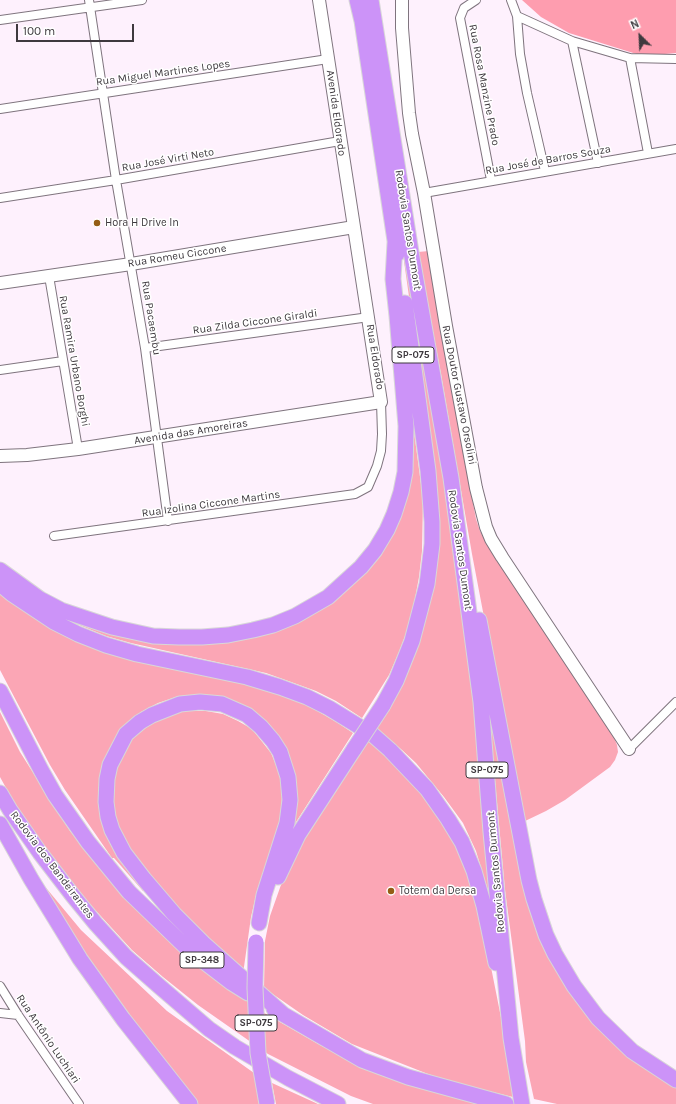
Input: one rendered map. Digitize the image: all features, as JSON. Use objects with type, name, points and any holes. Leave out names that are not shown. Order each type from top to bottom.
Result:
[{"type":"highway","name":"Rodovia Santos Dumont","points":[[259,923],[283,864],[298,835],[383,705],[396,681],[412,641],[427,584],[432,544],[431,497],[410,333],[362,21],[357,0]]},
{"type":"highway","name":"Rodovia Santos Dumont","points":[[371,0],[412,260],[451,478],[481,702],[492,840],[511,1038],[522,1104]]},
{"type":"highway","points":[[379,48],[382,17],[381,0]]},
{"type":"highway","points":[[0,570],[40,599],[61,610],[112,628],[153,636],[179,638],[202,637],[228,635],[253,630],[273,625],[295,616],[328,598],[361,568],[375,550],[387,530],[394,514],[405,472],[406,426],[393,279],[395,243]]},
{"type":"highway","points":[[451,478],[463,524],[481,635],[529,880],[546,935],[555,954],[574,986],[598,1018],[632,1051],[676,1080]]},
{"type":"highway","points":[[0,584],[12,594],[54,622],[106,645],[137,654],[247,677],[307,697],[374,735],[427,789],[462,842],[474,871],[484,906],[511,1038]]},
{"type":"highway","name":"SP-348","points":[[0,691],[41,770],[88,842],[129,892],[189,950],[232,983],[362,1060],[408,1077],[506,1104]]},
{"type":"highway","points":[[259,923],[264,895],[287,823],[290,800],[288,777],[280,752],[273,741],[248,715],[222,704],[200,702],[180,704],[152,715],[140,722],[126,734],[110,765],[107,779],[106,802],[112,830],[124,853],[174,914],[203,943],[283,1014]]},
{"type":"highway","name":"Rodovia dos Bandeirantes","points":[[0,793],[40,854],[73,896],[96,924],[126,956],[158,986],[209,1029],[235,1047],[288,1078],[338,1104]]},
{"type":"highway","points":[[0,824],[31,879],[85,966],[123,1019],[190,1104]]},
{"type":"highway","name":"SP-075","points":[[259,923],[256,942],[255,988],[258,1053],[267,1104]]},
{"type":"street","points":[[0,20],[89,4],[142,0]]},
{"type":"street","name":"Avenida Eldorado","points":[[319,0],[354,227]]},
{"type":"street","name":"Rua Doutor Gustavo Orsolini","points":[[402,0],[402,28],[409,113],[476,488],[486,527],[491,539],[502,557],[629,749]]},
{"type":"street","name":"Rua Rosa Manzine Prado","points":[[476,0],[464,8],[460,18],[491,180]]},
{"type":"street","points":[[511,0],[517,16],[520,54],[545,171]]},
{"type":"street","name":"Rua Pacaembu","points":[[89,4],[116,180],[145,348],[168,521]]},
{"type":"street","points":[[517,16],[572,41],[630,58],[676,59]]},
{"type":"street","points":[[572,41],[598,162]]},
{"type":"street","points":[[630,58],[648,153]]},
{"type":"street","name":"Rua Miguel Martines Lopes","points":[[0,109],[328,59]]},
{"type":"street","name":"Rua José Virti Neto","points":[[0,198],[116,180],[340,141]]},
{"type":"street","name":"Rua José de Barros Souza","points":[[424,193],[491,180],[676,149]]},
{"type":"street","name":"Rua Romeu Ciccone","points":[[0,283],[131,264],[354,227]]},
{"type":"street","name":"Rua Eldorado","points":[[354,227],[382,402],[381,451],[375,472],[368,487]]},
{"type":"street","name":"Rua Ramira Urbano Borghi","points":[[49,276],[78,449]]},
{"type":"street","name":"Rua Zilda Ciccone Giraldi","points":[[145,348],[369,317]]},
{"type":"street","points":[[0,370],[63,361]]},
{"type":"street","name":"Avenida das Amoreiras","points":[[0,456],[27,455],[78,449],[382,402]]},
{"type":"street","name":"Rua Izolina Ciccone Martins","points":[[54,536],[341,497],[355,494],[368,487]]},
{"type":"street","points":[[629,749],[676,702]]},
{"type":"street","name":"Rua Antônio Luchiari","points":[[0,986],[79,1104]]},
{"type":"street","points":[[0,1013],[18,1015]]},
{"type":"shaded area","points":[[522,0],[676,0],[676,53],[643,56],[569,33],[541,17]]},
{"type":"shaded area","points":[[429,251],[448,371],[476,519],[480,531],[612,732],[617,745],[618,752],[610,767],[565,800],[523,822],[472,554],[418,252]]},
{"type":"shaded area","points":[[403,254],[406,254],[446,487],[474,693],[490,897],[476,851],[463,823],[416,763],[376,728],[433,583],[413,325]]},
{"type":"shaded area","points":[[411,431],[414,432],[423,499],[422,551],[419,577],[408,628],[399,652],[389,675],[362,718],[336,701],[316,691],[266,673],[131,643],[106,636],[55,615],[132,636],[281,626],[384,543]]},
{"type":"shaded area","points":[[0,591],[44,624],[65,636],[87,645],[259,687],[309,706],[353,733],[289,833],[279,737],[269,724],[257,714],[192,695],[176,697],[158,703],[141,712],[126,726],[99,786],[98,802],[103,820],[144,890],[143,891],[114,858],[112,858],[65,790],[50,765],[0,670]]},
{"type":"shaded area","points":[[486,682],[555,964],[676,1086],[676,1104],[557,1104],[534,1099],[526,1062],[525,1041],[505,890]]},
{"type":"shaded area","points":[[187,711],[206,711],[223,714],[252,729],[271,753],[281,780],[281,818],[257,891],[251,917],[243,974],[193,926],[132,855],[119,830],[112,805],[115,770],[124,750],[133,738],[152,723],[167,715]]},
{"type":"shaded area","points":[[0,712],[20,752],[70,831],[118,889],[162,935],[210,976],[266,1014],[320,1045],[379,1074],[416,1087],[478,1104],[373,1104],[351,1096],[268,1054],[198,1005],[163,977],[132,950],[76,889],[46,852],[21,815],[0,777]]},
{"type":"shaded area","points":[[368,739],[382,751],[427,797],[464,860],[485,937],[517,1098],[455,1083],[352,1044],[303,1015],[264,988],[265,941],[270,916],[282,882],[302,841]]},
{"type":"shaded area","points":[[42,883],[81,930],[167,1011],[254,1073],[260,1104],[197,1104],[94,969]]},
{"type":"shaded area","points":[[272,1083],[318,1104],[276,1104]]},
{"type":"place","name":"Hora H Drive In","points":[[97,223]]},
{"type":"place","name":"Totem da Dersa","points":[[391,891]]}]
